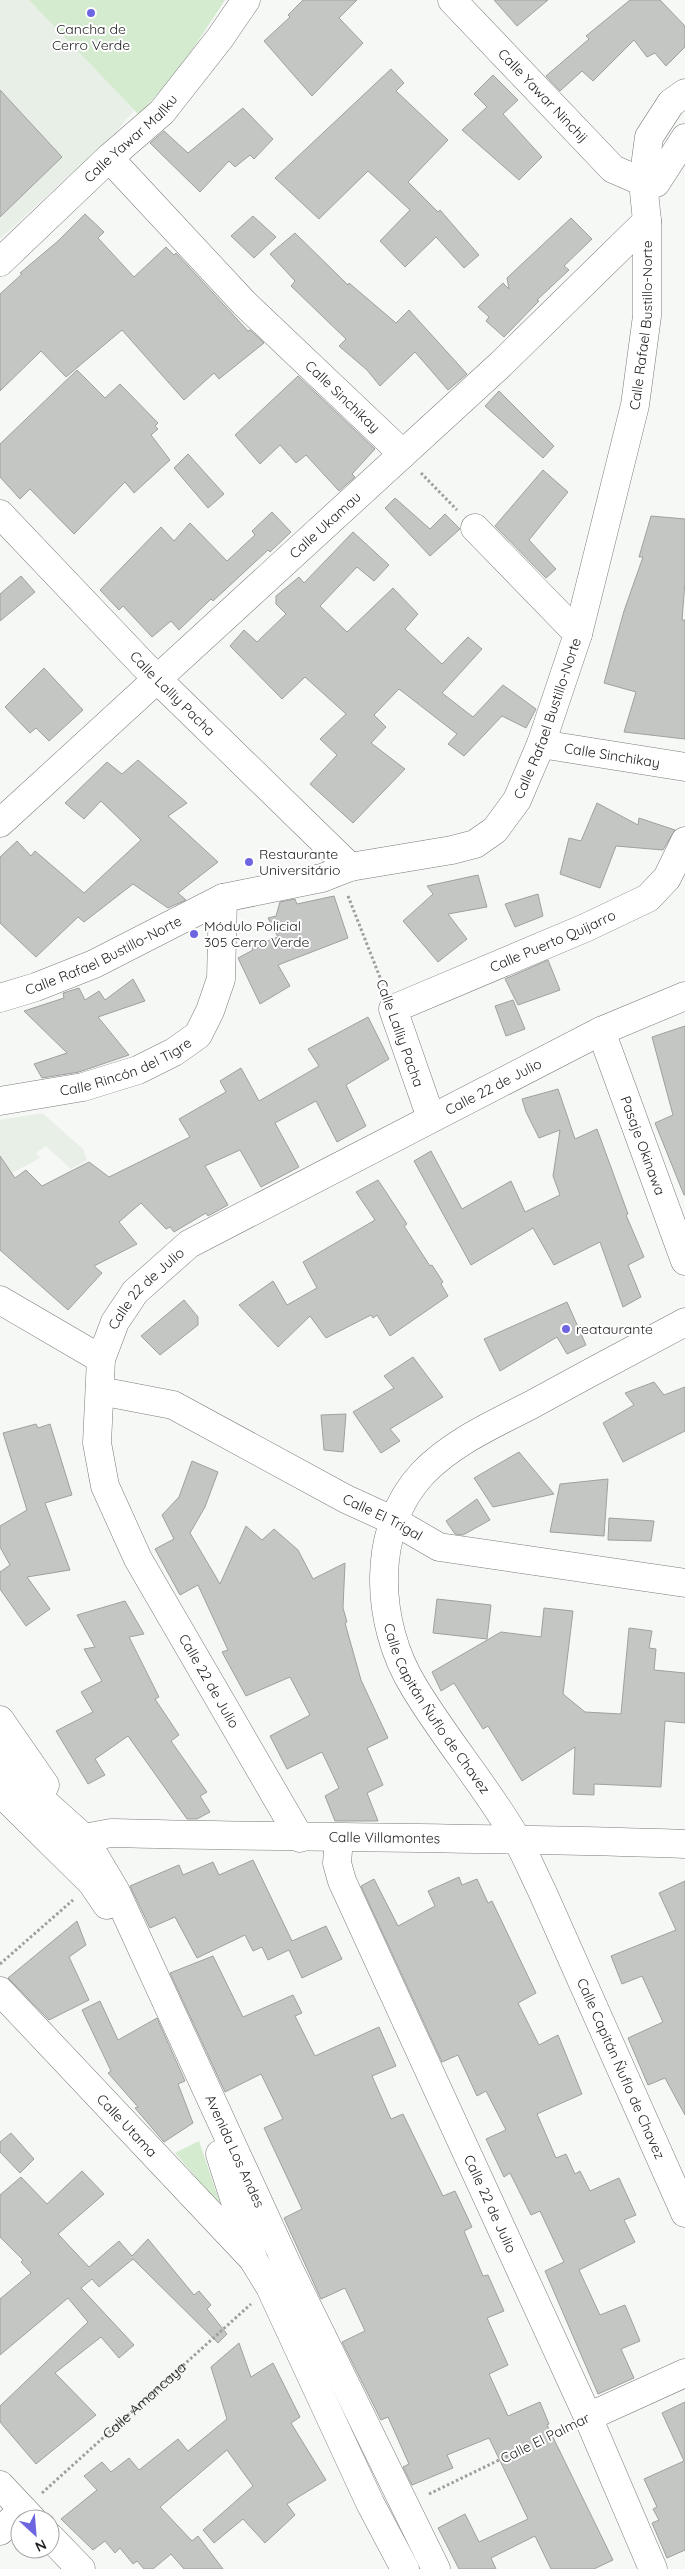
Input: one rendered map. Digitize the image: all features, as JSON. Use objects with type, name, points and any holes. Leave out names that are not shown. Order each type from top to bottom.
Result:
[{"type":"street","name":"Calle Yawar Mallku","points":[[0,262],[110,158],[162,112],[220,38],[246,0]]},
{"type":"street","name":"Calle Yawar Ninchij","points":[[452,0],[613,169],[643,182]]},
{"type":"street","name":"Calle Rafael Bustillo-Norte","points":[[0,998],[36,987],[94,964],[223,898],[322,878],[350,867],[419,856],[475,844],[495,830],[517,800],[541,744],[578,634],[635,404],[647,316],[646,221],[643,182],[648,137],[671,103],[685,93]]},
{"type":"street","points":[[643,182],[656,183],[685,138]]},
{"type":"street","name":"Calle Sinchikay","points":[[110,158],[244,303],[403,454]]},
{"type":"street","name":"Calle Ukamau","points":[[0,822],[501,364],[646,221]]},
{"type":"street","name":"Calle Lalliy Pacha","points":[[0,514],[156,678],[350,867]]},
{"type":"street","points":[[475,528],[578,634]]},
{"type":"street","name":"Calle Sinchikay","points":[[541,744],[685,767]]},
{"type":"street","name":"Calle Puerto Quijarro","points":[[392,1009],[585,928],[648,898],[666,878],[685,841]]},
{"type":"street","name":"Calle Rincón del Tigre","points":[[0,1101],[83,1087],[138,1070],[174,1052],[198,1035],[210,1012],[221,979],[223,898]]},
{"type":"street","name":"Calle 22 de Julio","points":[[300,1838],[138,1559],[105,1486],[98,1442],[101,1359],[115,1322],[135,1292],[189,1244],[601,1031],[685,996]]},
{"type":"street","name":"Calle Lalliy Pacha","points":[[392,1009],[431,1118]]},
{"type":"street","name":"Pasaje Okinawa","points":[[601,1031],[685,1261]]},
{"type":"street","points":[[0,1300],[101,1359]]},
{"type":"street","name":"Calle Capitán Ñuflo de Chavez","points":[[685,1322],[464,1440],[424,1473],[405,1497],[394,1521],[383,1571],[386,1612],[395,1649],[413,1686],[516,1838],[685,2213]]},
{"type":"street","name":"Calle El Trigal","points":[[100,1391],[173,1405],[346,1499],[394,1521],[439,1547],[685,1582]]},
{"type":"street","points":[[0,1720],[84,1838]]},
{"type":"street","name":"Avenida Los Andes","points":[[0,1758],[26,1786],[84,1838],[116,1892],[280,2279],[370,2503],[405,2569]]},
{"type":"street","name":"Avenida Los Andes","points":[[0,1792],[92,1883],[107,1905],[189,2077],[222,2158],[254,2261],[280,2279],[405,2506],[436,2569]]},
{"type":"street","name":"Calle Villamontes","points":[[84,1838],[112,1833],[300,1838],[516,1838],[685,1844]]},
{"type":"street","name":"Calle 22 de Julio","points":[[339,1838],[337,1863],[342,1881],[588,2417],[653,2569]]},
{"type":"street","name":"Calle Utama","points":[[0,1991],[254,2261]]},
{"type":"street","name":"Calle El Palmar","points":[[588,2417],[685,2373]]},
{"type":"street","points":[[0,2485],[22,2509]]},
{"type":"street","points":[[60,2547],[81,2569]]},
{"type":"path","points":[[403,454],[475,528]]},
{"type":"path","name":"Calle Lalliy Pacha","points":[[322,878],[346,889],[392,1009]]},
{"type":"path","points":[[0,1964],[92,1883]]},
{"type":"path","name":"Calle Amancaya","points":[[34,2509],[280,2279]]},
{"type":"path","name":"Calle El Palmar","points":[[405,2506],[588,2417]]},
{"type":"shaded area","points":[[0,0],[29,0],[134,110],[115,133],[0,239]]},
{"type":"shaded area","points":[[42,1113],[83,1149],[87,1160],[71,1169],[46,1146],[36,1153],[40,1158],[12,1173],[0,1156],[0,1120]]},
{"type":"green space","points":[[29,0],[225,0],[181,67],[139,115]]},
{"type":"green space","points":[[199,2141],[221,2206],[175,2153]]},
{"type":"building","points":[[303,0],[357,0],[339,18],[363,43],[312,96],[264,41],[290,17],[288,15]]},
{"type":"building","points":[[494,0],[548,0],[517,26]]},
{"type":"building","points":[[630,0],[660,0],[685,26],[685,47],[666,66],[655,53],[647,57],[634,40],[593,81],[582,71],[560,91],[546,76],[589,39],[586,36]]},
{"type":"building","points":[[391,69],[404,83],[396,91],[448,140],[408,182],[438,212],[440,210],[479,255],[464,268],[436,237],[405,267],[380,241],[410,210],[368,171],[319,219],[275,178]]},
{"type":"building","points":[[493,75],[518,100],[503,114],[542,157],[519,180],[462,130],[487,107],[474,94]]},
{"type":"building","points":[[0,90],[62,157],[0,217]]},
{"type":"building","points":[[243,108],[273,139],[254,159],[250,155],[235,167],[229,161],[200,192],[150,143],[164,131],[188,153]]},
{"type":"building","points":[[85,214],[104,232],[98,238],[134,277],[166,247],[174,255],[176,253],[248,331],[250,330],[264,343],[219,379],[214,373],[184,400],[122,330],[66,377],[41,351],[0,391],[0,294],[22,274],[20,273],[58,241]]},
{"type":"building","points":[[253,216],[276,237],[254,258],[231,236]]},
{"type":"building","points":[[571,218],[592,239],[564,266],[569,270],[537,300],[539,301],[504,337],[486,321],[489,317],[478,307],[503,283],[509,289],[507,278]]},
{"type":"building","points":[[295,233],[348,285],[349,283],[396,323],[409,310],[467,374],[448,390],[415,352],[380,386],[367,370],[339,346],[346,339],[291,286],[295,281],[270,254]]},
{"type":"building","points":[[77,370],[105,398],[120,384],[158,423],[155,426],[158,429],[151,435],[170,460],[134,493],[125,482],[74,534],[30,489],[20,499],[0,477],[0,444]]},
{"type":"building","points":[[298,376],[375,449],[352,474],[355,477],[339,491],[306,455],[296,463],[280,445],[260,464],[235,435]]},
{"type":"building","points":[[499,391],[554,446],[543,458],[485,406]]},
{"type":"building","points":[[188,454],[224,494],[208,508],[174,468]]},
{"type":"building","points":[[543,470],[568,492],[529,540],[556,569],[546,578],[495,526]]},
{"type":"building","points":[[395,498],[430,529],[445,514],[460,529],[430,556],[385,508]]},
{"type":"building","points":[[272,512],[291,532],[270,552],[268,550],[213,601],[211,599],[179,630],[171,621],[152,637],[123,606],[119,610],[100,590],[161,527],[174,541],[190,523],[227,561],[255,535],[252,531]]},
{"type":"building","points":[[651,516],[685,519],[685,582],[682,620],[685,620],[685,739],[624,732],[636,692],[604,683],[624,611],[643,557],[639,557]]},
{"type":"building","points":[[353,532],[389,565],[374,581],[357,567],[320,606],[347,632],[393,588],[418,614],[405,629],[442,664],[468,637],[482,649],[442,693],[473,717],[503,685],[536,709],[526,728],[502,716],[464,756],[448,744],[457,734],[399,689],[374,715],[386,727],[371,743],[405,769],[353,823],[310,784],[337,755],[320,739],[346,714],[305,677],[282,699],[230,646],[244,630],[257,642],[286,614],[276,604],[276,596],[299,577],[304,583]]},
{"type":"building","points":[[21,576],[35,592],[0,621],[0,594]]},
{"type":"building","points":[[44,668],[83,710],[49,741],[36,728],[30,733],[5,707]]},
{"type":"building","points":[[138,760],[187,803],[168,816],[218,862],[178,893],[186,900],[168,908],[133,884],[84,922],[78,917],[36,957],[0,923],[0,857],[17,841],[31,856],[35,851],[84,893],[141,840],[101,801],[84,819],[65,803],[107,762],[122,774]]},
{"type":"building","points":[[597,803],[638,825],[639,818],[675,830],[663,850],[616,846],[600,888],[560,874],[569,838],[581,841]]},
{"type":"building","points":[[478,875],[487,907],[448,914],[467,939],[438,962],[403,921],[433,894],[427,886]]},
{"type":"building","points":[[538,894],[543,916],[515,927],[505,904]]},
{"type":"building","points":[[334,896],[348,938],[278,965],[290,986],[260,1004],[238,958],[253,950],[251,947],[278,937],[268,918],[276,916],[280,902],[295,899],[297,904]]},
{"type":"building","points":[[548,960],[560,990],[518,1005],[505,979]]},
{"type":"building","points":[[133,979],[145,1001],[98,1017],[129,1055],[79,1072],[42,1078],[34,1064],[67,1053],[24,1011],[64,998],[63,993],[79,988],[85,1000],[99,991],[105,1000]]},
{"type":"building","points":[[513,1000],[525,1029],[506,1036],[495,1006]]},
{"type":"building","points":[[368,1017],[389,1059],[346,1085],[366,1126],[337,1142],[316,1101],[275,1123],[299,1167],[261,1187],[240,1150],[205,1166],[228,1205],[208,1216],[206,1213],[174,1232],[170,1227],[166,1229],[141,1203],[119,1222],[137,1244],[94,1266],[102,1273],[68,1310],[0,1250],[0,1156],[15,1178],[26,1170],[42,1186],[89,1162],[109,1177],[190,1137],[179,1119],[226,1092],[220,1081],[241,1068],[259,1101],[319,1066],[308,1049]]},
{"type":"building","points":[[685,1026],[684,1195],[655,1123],[673,1115],[652,1037]]},
{"type":"building","points":[[558,1089],[575,1139],[597,1129],[628,1214],[626,1215],[644,1257],[628,1265],[641,1297],[623,1307],[600,1242],[554,1265],[533,1228],[471,1265],[414,1161],[431,1151],[462,1209],[511,1181],[525,1212],[560,1195],[553,1176],[560,1130],[539,1138],[526,1112],[522,1099]]},
{"type":"building","points":[[378,1180],[407,1224],[404,1226],[430,1266],[432,1265],[443,1282],[441,1284],[448,1296],[390,1336],[377,1315],[373,1318],[371,1315],[326,1338],[310,1316],[278,1347],[239,1305],[273,1281],[287,1305],[317,1288],[303,1262],[375,1220],[356,1192]]},
{"type":"building","points":[[184,1300],[198,1317],[198,1325],[160,1355],[141,1336]]},
{"type":"building","points":[[567,1302],[586,1345],[567,1354],[557,1337],[500,1371],[484,1339]]},
{"type":"building","points":[[413,1357],[443,1397],[390,1429],[400,1441],[381,1453],[353,1412],[394,1388],[384,1376]]},
{"type":"building","points":[[654,1382],[664,1395],[685,1387],[685,1431],[623,1462],[603,1423],[634,1405],[625,1393]]},
{"type":"building","points":[[346,1414],[343,1452],[324,1450],[321,1415]]},
{"type":"building","points":[[36,1424],[38,1428],[50,1424],[72,1495],[45,1503],[70,1570],[27,1577],[50,1609],[26,1626],[0,1589],[0,1572],[10,1565],[0,1547],[0,1526],[27,1510],[3,1433]]},
{"type":"building","points":[[519,1452],[554,1494],[493,1507],[474,1478]]},
{"type":"building","points":[[192,1461],[218,1472],[205,1507],[190,1533],[220,1584],[246,1526],[262,1540],[274,1529],[298,1550],[313,1579],[345,1563],[343,1608],[347,1622],[345,1623],[361,1680],[388,1738],[367,1748],[383,1785],[367,1793],[378,1821],[335,1821],[325,1796],[339,1788],[322,1752],[287,1769],[270,1736],[310,1715],[290,1677],[246,1696],[222,1652],[228,1650],[198,1585],[180,1595],[155,1549],[174,1539],[162,1515],[179,1497]]},
{"type":"building","points":[[608,1479],[604,1536],[550,1532],[560,1484]]},
{"type":"building","points":[[477,1499],[490,1520],[463,1535],[455,1534],[446,1521]]},
{"type":"building","points":[[609,1518],[654,1521],[651,1541],[608,1540]]},
{"type":"building","points":[[437,1599],[491,1605],[487,1639],[433,1633]]},
{"type":"building","points":[[125,1601],[144,1634],[129,1637],[159,1697],[155,1699],[179,1735],[171,1741],[207,1792],[200,1796],[210,1812],[197,1819],[187,1819],[128,1736],[95,1759],[105,1775],[88,1784],[56,1731],[93,1712],[81,1692],[102,1681],[84,1649],[95,1647],[77,1615]]},
{"type":"building","points":[[544,1608],[573,1611],[563,1694],[585,1712],[621,1714],[629,1628],[652,1631],[649,1648],[656,1649],[654,1670],[685,1673],[685,1723],[665,1721],[661,1787],[594,1784],[594,1795],[573,1794],[575,1747],[522,1781],[488,1726],[483,1729],[454,1683],[441,1691],[432,1672],[501,1632],[541,1637]]},
{"type":"building","points":[[253,1860],[292,1941],[326,1926],[342,1959],[302,1978],[289,1950],[268,1960],[262,1947],[253,1951],[245,1935],[197,1958],[175,1917],[150,1928],[130,1886],[179,1865],[183,1875],[213,1862],[219,1875]]},
{"type":"building","points":[[459,1877],[462,1885],[477,1879],[488,1903],[492,1901],[536,1993],[518,2003],[539,2045],[558,2035],[582,2094],[537,2114],[556,2158],[566,2154],[575,2174],[580,2171],[590,2191],[619,2178],[636,2215],[624,2220],[635,2242],[579,2270],[600,2315],[625,2305],[640,2341],[621,2349],[634,2378],[598,2394],[545,2271],[564,2262],[540,2211],[531,2215],[510,2173],[504,2177],[486,2139],[506,2130],[486,2091],[477,2096],[458,2055],[442,2062],[361,1886],[374,1879],[398,1926],[435,1906],[428,1891]]},
{"type":"building","points":[[685,1881],[685,2115],[665,2078],[648,2085],[628,2038],[663,2022],[642,1976],[622,1984],[611,1956],[676,1930],[659,1893]]},
{"type":"building","points":[[77,1921],[86,1945],[69,1957],[89,2000],[49,2020],[8,1978]]},
{"type":"building","points":[[213,1956],[243,2017],[293,1995],[302,2013],[295,2016],[315,2056],[379,2027],[396,2066],[372,2076],[391,2119],[403,2114],[443,2196],[455,2191],[472,2227],[464,2231],[483,2276],[488,2275],[504,2311],[487,2318],[508,2365],[489,2374],[508,2416],[540,2402],[549,2424],[547,2425],[613,2560],[594,2569],[551,2569],[535,2536],[491,2558],[496,2569],[459,2569],[438,2528],[465,2514],[479,2542],[528,2519],[489,2438],[447,2455],[453,2468],[412,2485],[403,2467],[409,2464],[388,2417],[381,2420],[342,2342],[365,2331],[345,2288],[321,2299],[284,2218],[302,2209],[264,2128],[283,2119],[261,2074],[225,2092],[170,1973]]},
{"type":"building","points":[[100,2001],[118,2040],[157,2018],[185,2081],[178,2084],[193,2123],[164,2142],[135,2108],[138,2107],[108,2073],[111,2071],[82,2010]]},
{"type":"building","points":[[11,2133],[34,2159],[20,2173],[0,2152],[0,2142]]},
{"type":"building","points":[[82,2171],[104,2194],[58,2234],[89,2267],[119,2241],[132,2256],[148,2239],[194,2295],[199,2291],[211,2305],[207,2309],[227,2334],[218,2343],[133,2259],[99,2287],[92,2279],[81,2288],[134,2345],[119,2358],[101,2337],[55,2373],[96,2415],[36,2464],[0,2422],[0,2406],[88,2322],[68,2298],[0,2355],[0,2299],[31,2273],[21,2262],[23,2260],[0,2237],[0,2195],[21,2177],[47,2204]]},
{"type":"building","points":[[239,2343],[251,2377],[273,2363],[300,2417],[291,2423],[326,2480],[287,2504],[295,2515],[265,2543],[243,2519],[214,2543],[203,2530],[253,2486],[227,2450],[160,2507],[192,2541],[198,2536],[223,2569],[184,2569],[171,2554],[153,2569],[144,2569],[137,2561],[133,2564],[120,2548],[115,2553],[105,2541],[93,2550],[61,2519],[97,2490],[84,2476],[102,2462],[111,2472],[129,2458],[139,2470],[178,2439],[188,2451],[227,2419],[211,2367]]},
{"type":"building","points":[[685,2402],[685,2550],[667,2558],[652,2523],[659,2520],[653,2509],[657,2507],[644,2479],[684,2461],[662,2413]]},
{"type":"place","name":"Cancha de Cerro Verde","points":[[91,13]]},
{"type":"place","name":"Restaurante Universitário","points":[[249,862]]},
{"type":"place","name":"Módulo Policial 305 Cerro Verde","points":[[194,934]]},
{"type":"place","name":"reataurante","points":[[566,1329]]}]
